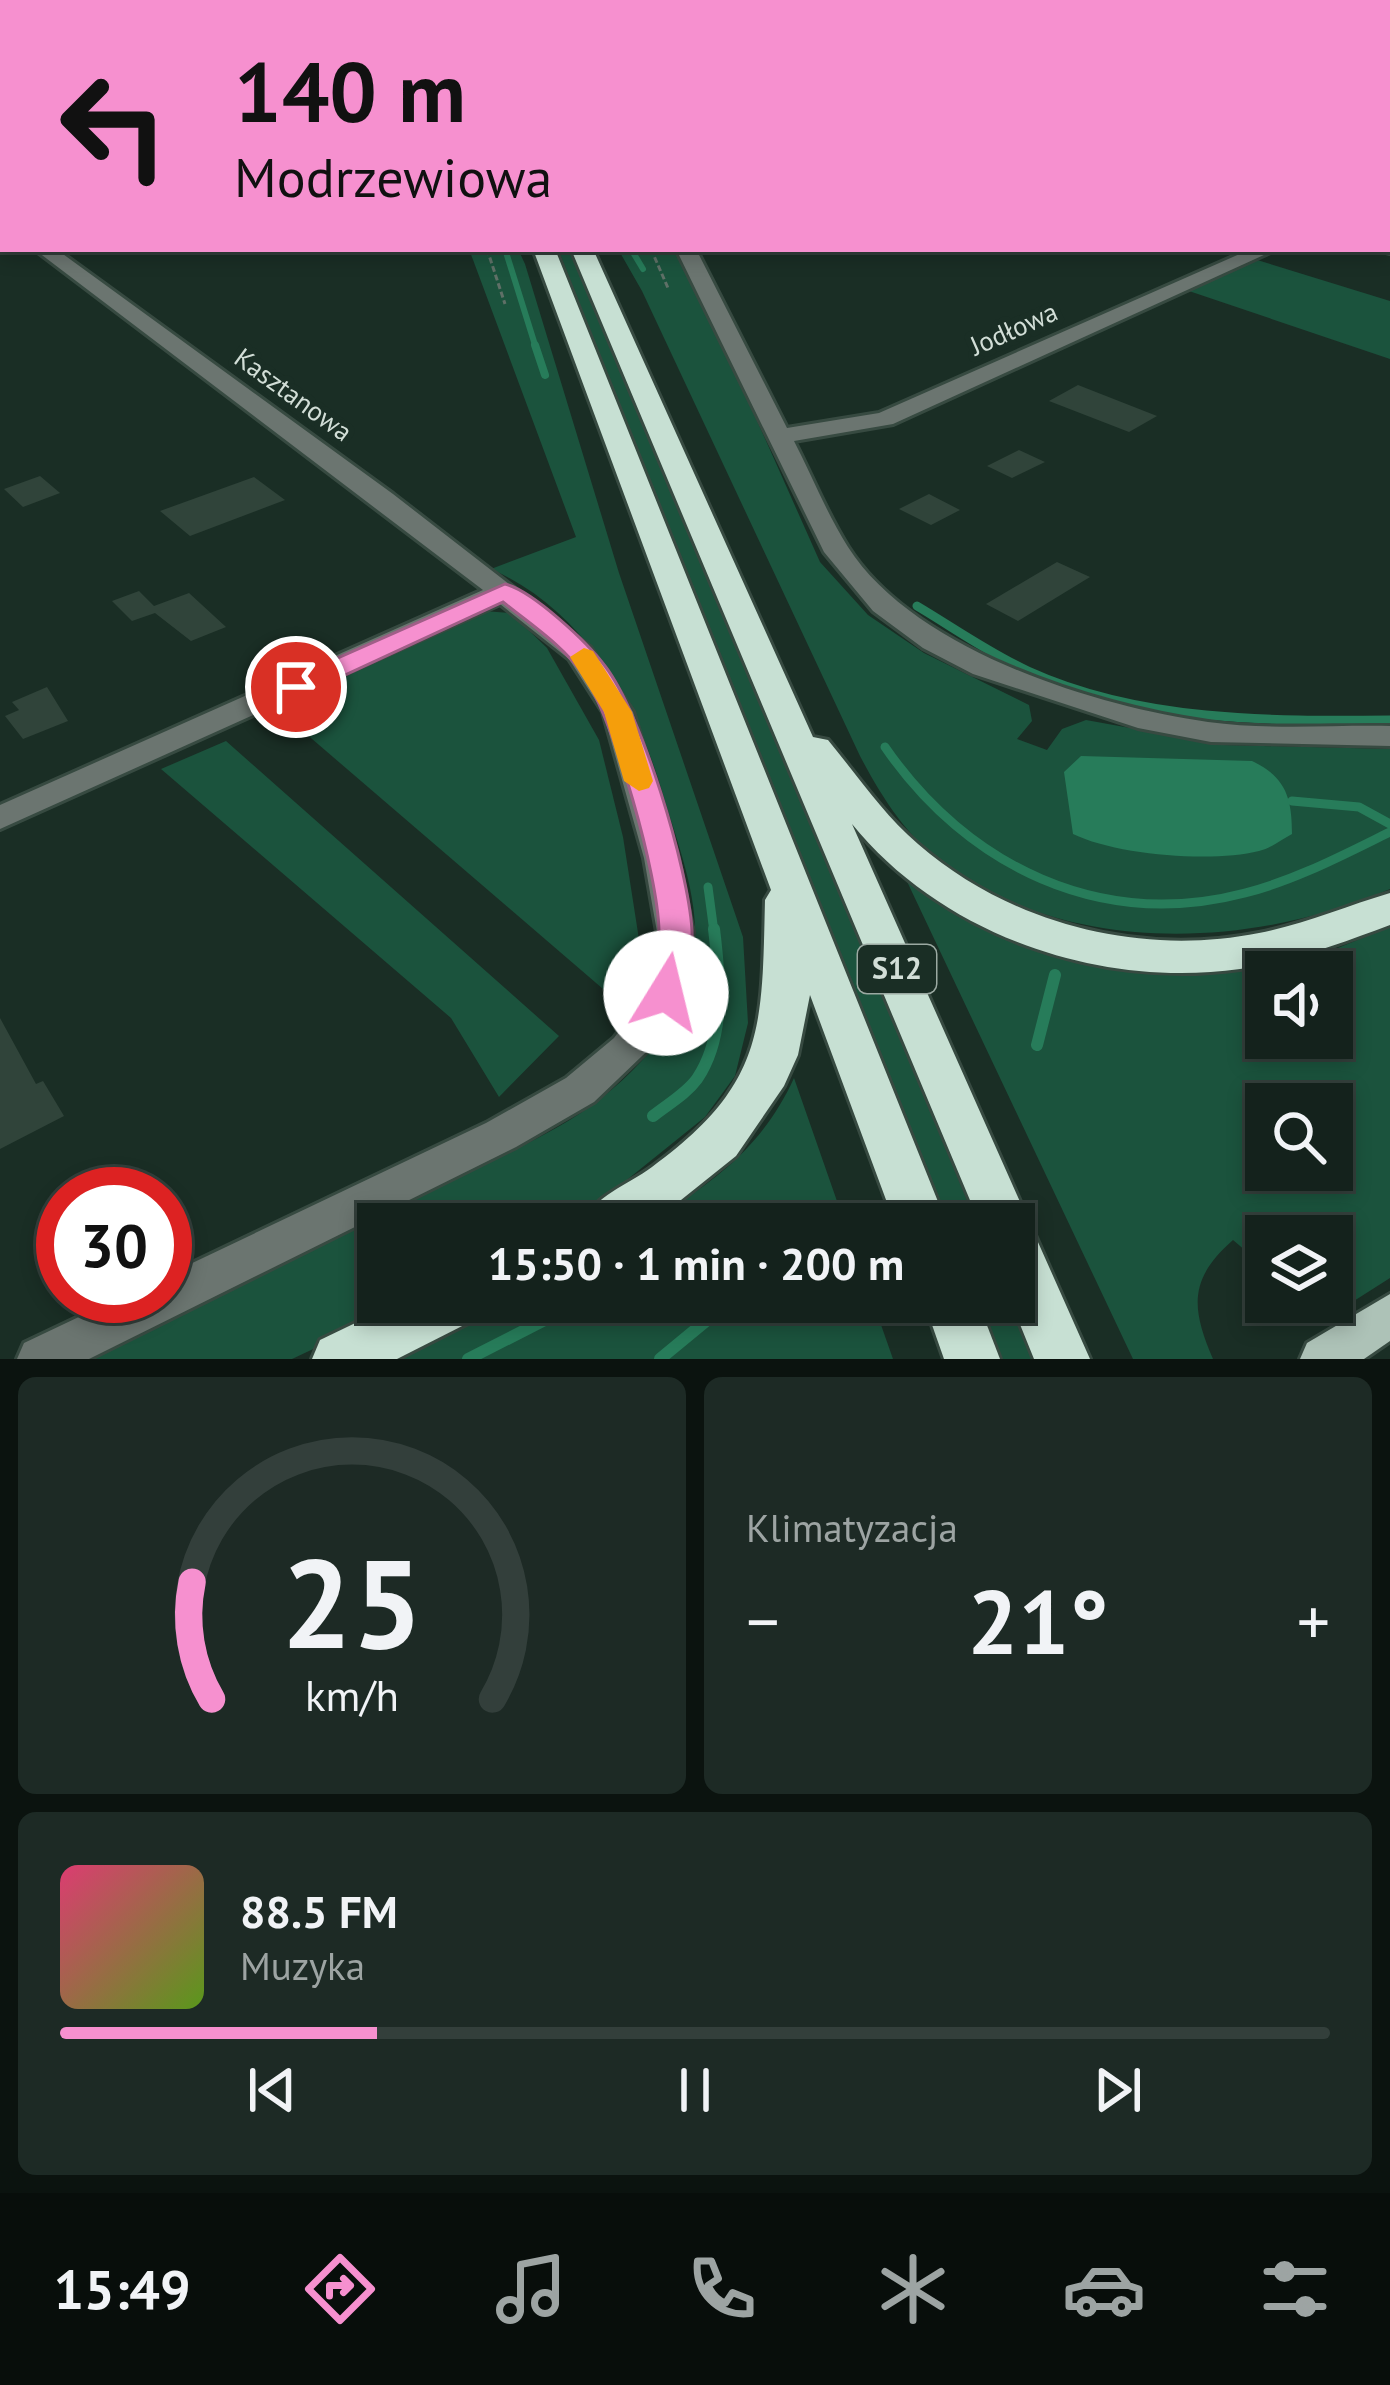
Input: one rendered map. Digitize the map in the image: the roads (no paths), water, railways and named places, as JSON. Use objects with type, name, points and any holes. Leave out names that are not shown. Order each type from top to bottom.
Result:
[{"type":"highway","name":"S12","points":[[545,252],[914,1203]]},
{"type":"highway","name":"S12","points":[[583,252],[997,1203]]},
{"type":"highway","points":[[787,716],[901,852],[934,880],[975,905],[1073,943],[1188,958],[1237,954],[1290,944],[1390,908]]},
{"type":"highway","points":[[643,1203],[715,1147],[748,1107],[770,1069],[784,1018],[786,878]]},
{"type":"highway","points":[[1035,1295],[1061,1359]]},
{"type":"highway","points":[[340,1359],[413,1323]]},
{"type":"highway","points":[[959,1323],[972,1359]]},
{"type":"main road","points":[[1324,1359],[1390,1316]]},
{"type":"street","name":"Kasztanowa","points":[[41,1359],[548,1110],[604,1071],[650,1023],[666,993],[672,964],[672,900],[618,712],[580,653],[505,591],[48,252]]},
{"type":"street","points":[[687,252],[778,437],[853,573],[883,605],[933,642],[984,668],[1138,718],[1211,732],[1390,736]]},
{"type":"street","name":"Jodłowa","points":[[778,437],[885,419],[1260,252]]},
{"type":"street","points":[[0,818],[505,591]]},
{"type":"waterway","points":[[506,252],[536,348]]},
{"type":"waterway","points":[[633,252],[643,269]]},
{"type":"waterway","points":[[536,348],[545,375]]},
{"type":"waterway","points":[[917,606],[1028,671],[1115,700],[1206,715],[1390,720]]},
{"type":"waterway","points":[[885,747],[918,789],[997,856],[1041,879],[1089,895],[1139,903],[1191,903],[1245,893],[1301,874],[1390,832]]},
{"type":"waterway","points":[[1292,801],[1359,807],[1390,824]]},
{"type":"waterway","points":[[708,887],[714,932]]},
{"type":"waterway","points":[[653,1116],[693,1084],[713,1044],[719,987],[714,929]]},
{"type":"waterway","points":[[1037,1045],[1055,975]]},
{"type":"waterway","points":[[468,1359],[539,1323]]},
{"type":"waterway","points":[[660,1359],[704,1323]]}]
